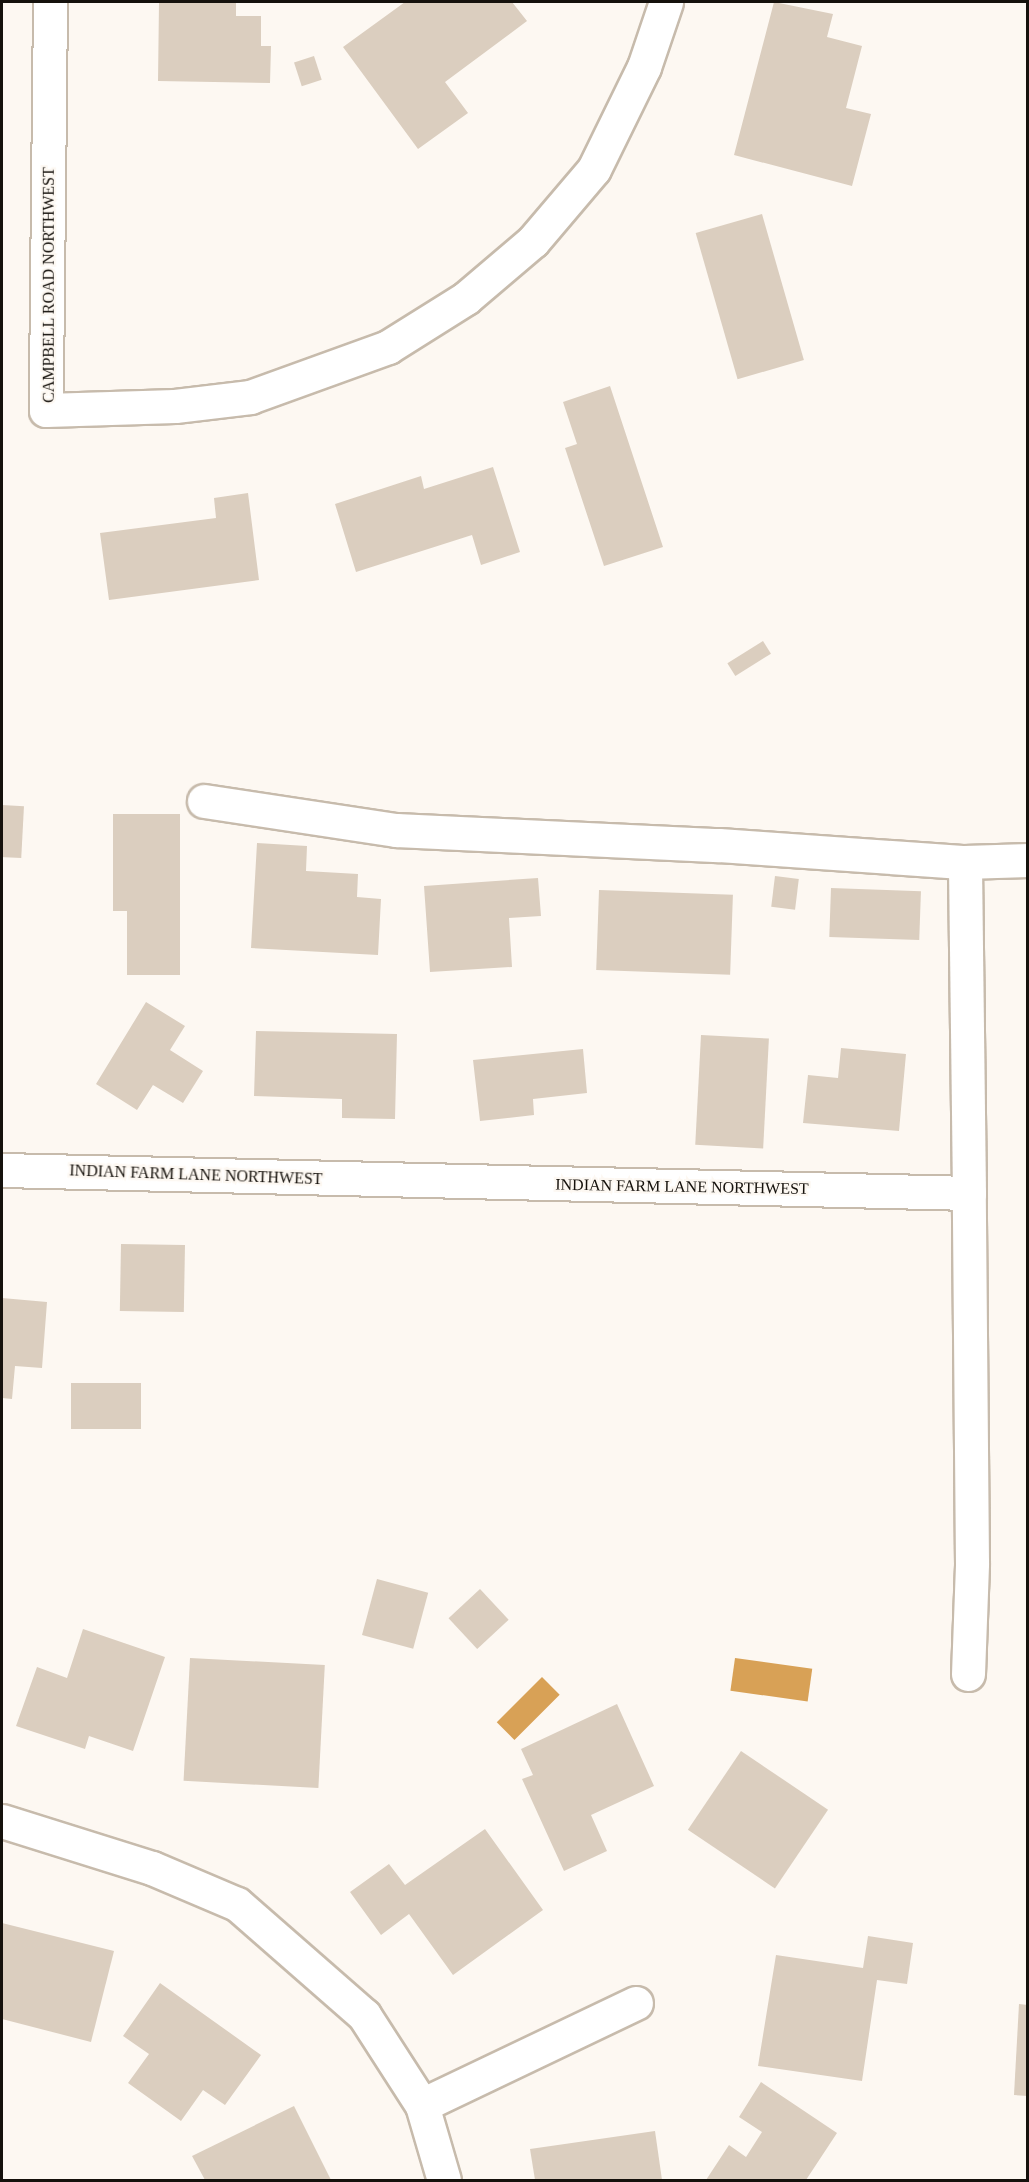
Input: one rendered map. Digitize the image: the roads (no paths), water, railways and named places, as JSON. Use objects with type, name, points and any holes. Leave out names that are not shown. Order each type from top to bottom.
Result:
[{"type":"street","name":"CAMPBELL ROAD NORTHWEST","points":[[50,2],[46,410],[175,406],[250,397],[388,347],[466,298],[534,241],[594,169],[644,67],[666,2]]},
{"type":"street","points":[[204,801],[396,830],[719,845],[965,862],[1028,860]]},
{"type":"street","points":[[965,862],[972,1563],[968,1674]]},
{"type":"street","name":"INDIAN FARM LANE NORTHWEST","points":[[2,1170],[969,1193]]},
{"type":"street","points":[[2,1821],[152,1868],[237,1904],[364,2015],[422,2105],[444,2181]]},
{"type":"street","points":[[422,2105],[636,2003]]}]
